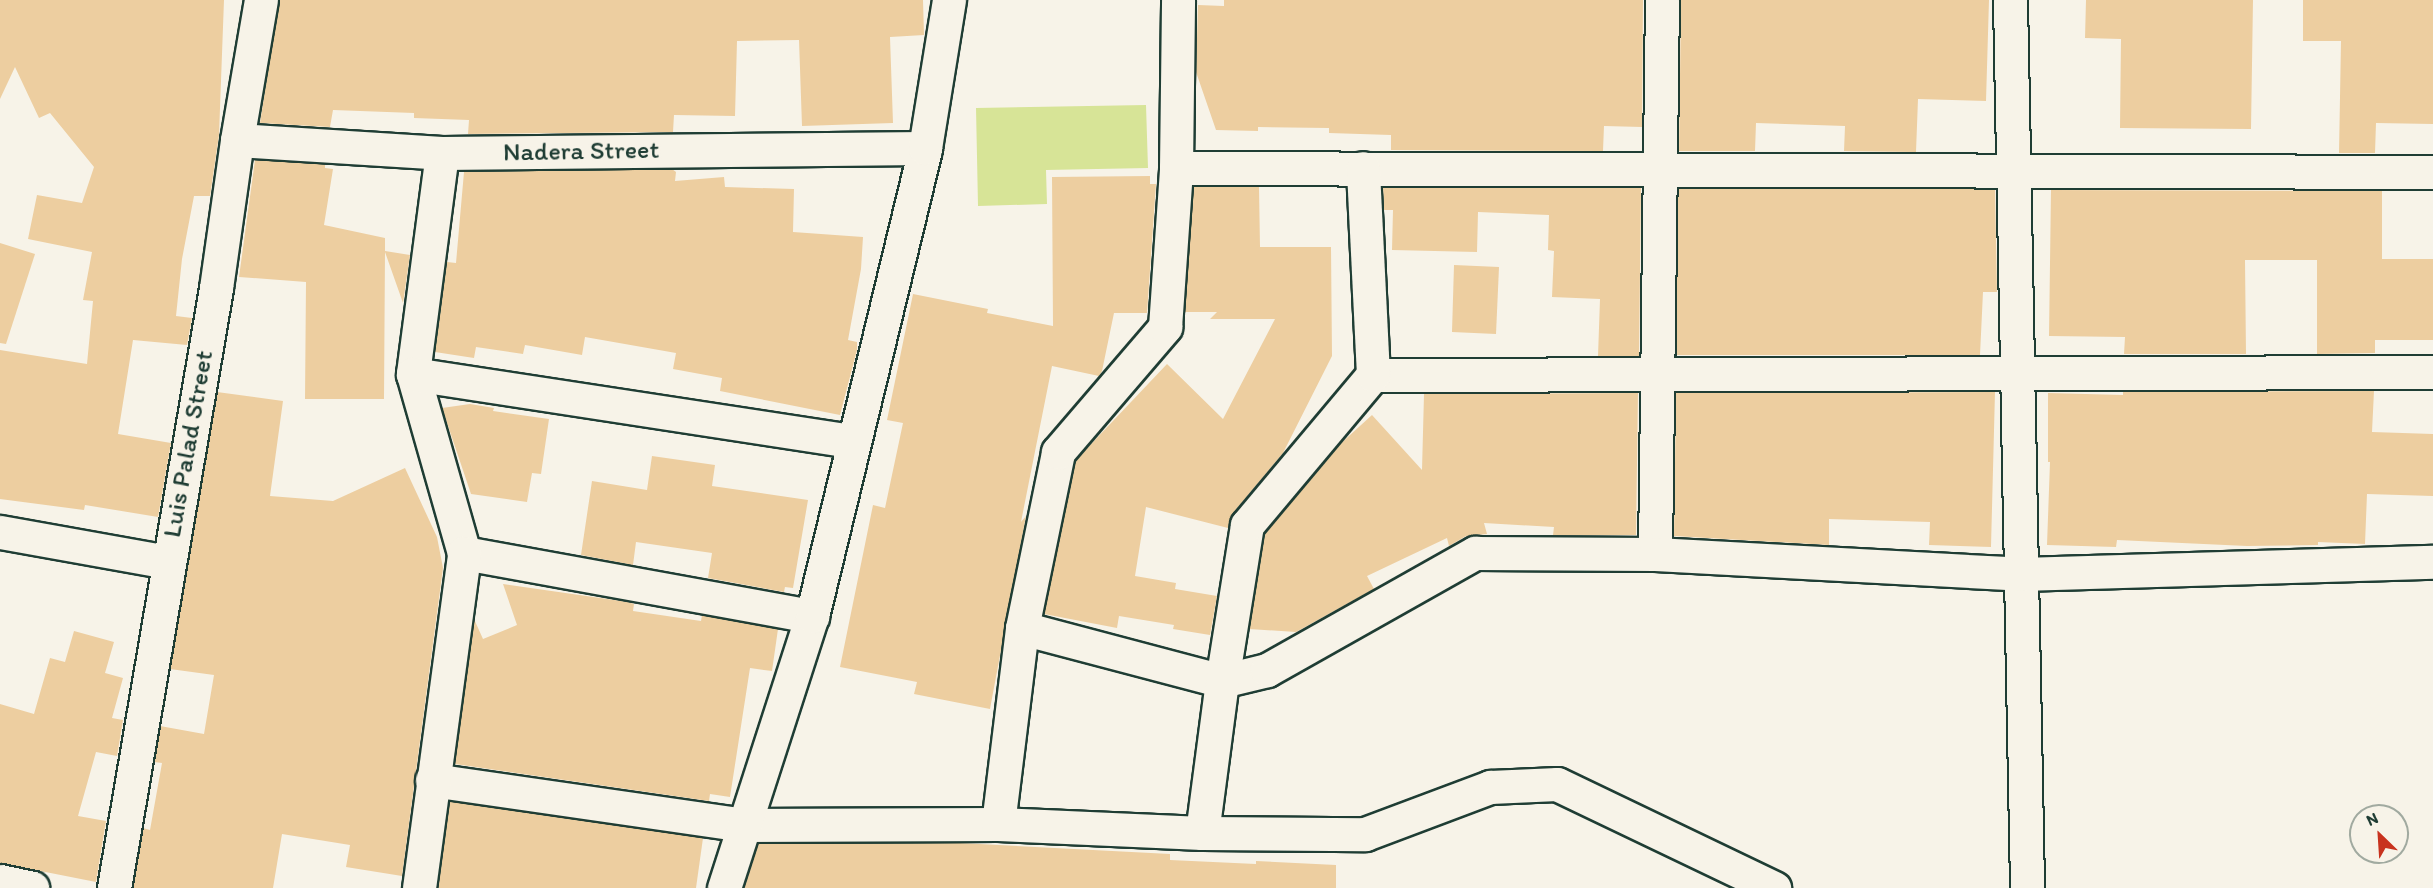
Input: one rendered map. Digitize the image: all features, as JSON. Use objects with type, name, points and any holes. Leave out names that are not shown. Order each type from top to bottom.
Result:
[{"type":"street","name":"Luis Palad Street","points":[[114,888],[216,288],[237,140],[261,0]]},
{"type":"street","points":[[724,888],[812,616],[852,441],[925,148],[949,0]]},
{"type":"street","points":[[998,824],[1022,628],[1058,452],[1165,327],[1176,168],[1178,0]]},
{"type":"street","points":[[1655,554],[1662,0]]},
{"type":"street","points":[[2010,0],[2027,888]]},
{"type":"street","name":"Nadera Street","points":[[237,140],[442,153],[925,148]]},
{"type":"street","points":[[419,888],[464,553],[413,374],[442,153]]},
{"type":"street","points":[[1176,168],[2433,172]]},
{"type":"street","points":[[1202,834],[1222,681],[1247,525],[1374,375],[1363,168]]},
{"type":"street","points":[[1374,375],[2433,372]]},
{"type":"street","points":[[413,374],[852,441]]},
{"type":"street","points":[[0,532],[168,562]]},
{"type":"street","points":[[464,553],[812,616]]},
{"type":"street","points":[[1022,628],[1222,681],[1267,670],[1475,553],[1655,554],[2021,574],[2433,562]]},
{"type":"street","points":[[432,780],[743,825],[998,824],[1202,834],[1365,834],[1490,787],[1557,784],[1774,888]]},
{"type":"street","points":[[0,881],[32,888]]},
{"type":"green space","points":[[1146,105],[1148,168],[1046,170],[1047,204],[978,206],[976,108]]},
{"type":"building","points":[[0,0],[224,0],[219,135],[210,196],[194,196],[182,259],[176,316],[192,318],[187,345],[133,340],[118,434],[171,443],[158,517],[85,505],[84,510],[0,499],[0,350],[87,364],[93,301],[83,300],[92,252],[28,239],[37,195],[82,203],[94,167],[50,113],[39,118],[15,67],[0,99]]},
{"type":"building","points":[[279,0],[923,0],[924,35],[890,37],[893,123],[802,126],[799,40],[737,41],[735,116],[674,115],[673,132],[468,134],[469,120],[414,118],[414,113],[333,110],[330,127],[260,123]]},
{"type":"building","points":[[1224,0],[1643,0],[1642,127],[1604,126],[1603,151],[1391,150],[1391,135],[1329,133],[1329,128],[1258,127],[1258,131],[1216,130],[1196,72],[1198,5],[1224,6]]},
{"type":"building","points":[[1681,0],[1989,0],[1986,101],[1918,99],[1916,152],[1844,151],[1845,126],[1756,123],[1755,151],[1679,151]]},
{"type":"building","points":[[2086,0],[2253,0],[2251,129],[2120,128],[2121,39],[2085,38]]},
{"type":"building","points":[[2303,0],[2433,0],[2433,124],[2376,123],[2375,153],[2339,153],[2341,41],[2303,41]]},
{"type":"building","points":[[255,160],[325,164],[325,168],[333,169],[324,225],[385,238],[385,251],[410,255],[403,303],[385,252],[384,399],[305,399],[306,282],[239,277]]},
{"type":"building","points":[[672,169],[676,172],[675,181],[724,177],[725,187],[794,189],[793,232],[863,237],[861,269],[848,340],[857,342],[857,350],[840,415],[720,391],[722,378],[673,369],[676,353],[585,337],[582,355],[525,345],[523,354],[476,347],[474,358],[435,352],[447,262],[456,263],[464,172]]},
{"type":"building","points":[[1150,176],[1150,184],[1156,184],[1147,313],[1114,313],[1099,376],[1052,366],[1021,522],[1026,516],[990,709],[914,694],[917,682],[840,667],[873,505],[885,508],[903,423],[887,420],[913,294],[988,309],[987,313],[1053,326],[1052,177]]},
{"type":"building","points":[[1193,187],[1259,187],[1260,247],[1331,247],[1332,356],[1283,453],[1233,513],[1228,528],[1146,507],[1135,576],[1176,583],[1175,589],[1217,596],[1210,635],[1173,629],[1174,625],[1119,616],[1117,628],[1044,614],[1075,461],[1167,364],[1223,419],[1275,319],[1210,319],[1217,312],[1185,312]]},
{"type":"building","points":[[1383,187],[1641,188],[1639,356],[1598,356],[1600,299],[1552,297],[1554,251],[1548,250],[1549,215],[1478,212],[1477,252],[1392,250],[1393,210],[1384,210]]},
{"type":"building","points":[[1678,188],[1995,189],[1997,292],[1983,292],[1980,355],[1676,355]]},
{"type":"building","points":[[2051,190],[2382,191],[2382,259],[2433,259],[2433,340],[2375,340],[2375,353],[2317,354],[2317,260],[2245,260],[2246,354],[2124,354],[2125,337],[2049,336]]},
{"type":"building","points":[[0,243],[35,254],[6,344],[0,343]]},
{"type":"building","points":[[1454,265],[1499,267],[1496,334],[1452,332]]},
{"type":"building","points":[[2374,391],[2372,432],[2433,434],[2433,496],[2367,494],[2365,544],[2318,542],[2318,545],[2247,546],[2117,540],[2116,547],[2047,545],[2050,462],[2048,462],[2048,393],[2123,395],[2123,392]]},
{"type":"building","points":[[217,392],[283,401],[270,496],[333,501],[405,468],[437,537],[443,568],[402,876],[346,867],[350,845],[282,834],[273,888],[133,888],[143,828],[150,830],[162,763],[154,762],[160,726],[204,734],[214,675],[170,669]]},
{"type":"building","points":[[1995,392],[1991,547],[1929,545],[1930,522],[1829,519],[1829,545],[1674,536],[1676,393]]},
{"type":"building","points":[[1638,393],[1636,535],[1553,535],[1554,527],[1484,523],[1487,534],[1466,536],[1449,546],[1447,538],[1367,576],[1374,589],[1296,632],[1249,629],[1265,533],[1338,446],[1372,415],[1422,470],[1424,394]]},
{"type":"building","points":[[470,404],[494,408],[493,411],[549,419],[541,474],[532,473],[527,502],[471,494],[442,408]]},
{"type":"building","points":[[652,456],[715,465],[712,486],[808,500],[793,588],[785,587],[784,592],[708,578],[712,553],[636,542],[633,565],[581,555],[592,481],[647,490]]},
{"type":"building","points":[[503,584],[628,602],[634,604],[633,611],[701,621],[702,615],[778,629],[772,671],[750,668],[730,797],[710,794],[709,801],[455,764],[474,619],[483,639],[517,625]]},
{"type":"building","points":[[74,631],[114,642],[105,673],[123,678],[112,718],[123,720],[117,756],[96,752],[78,816],[106,821],[96,882],[0,863],[0,704],[34,714],[50,658],[65,662]]},
{"type":"building","points":[[450,801],[703,838],[696,888],[438,888]]},
{"type":"building","points":[[960,843],[1170,854],[1170,860],[1336,865],[1336,888],[744,888],[758,844]]}]
